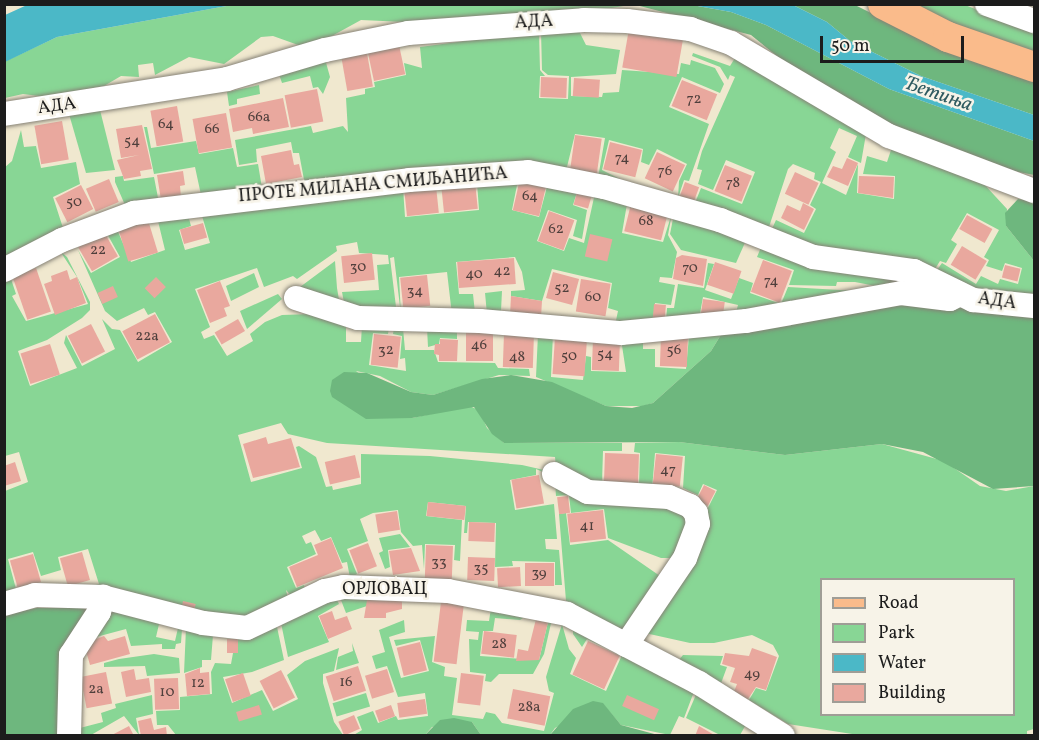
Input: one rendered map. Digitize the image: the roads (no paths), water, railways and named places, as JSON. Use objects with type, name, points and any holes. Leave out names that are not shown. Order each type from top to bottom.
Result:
[{"type":"main road","points":[[883,4],[948,37],[1035,67]]},
{"type":"street","points":[[987,4],[1035,21]]},
{"type":"street","name":"АДА","points":[[4,114],[227,79],[324,50],[408,33],[550,22],[627,21],[690,29],[731,42],[889,136],[1035,190]]},
{"type":"street","name":"ПРОТЕ МИЛАНА СМИЉАНИЋА","points":[[4,270],[62,240],[134,213],[409,180],[528,172],[604,187],[720,220],[813,256],[914,271],[960,294]]},
{"type":"street","points":[[296,298],[358,318],[480,321],[621,333],[747,321],[901,293],[950,299],[960,294]]},
{"type":"street","name":"АДА","points":[[960,294],[988,304],[1035,306]]},
{"type":"street","points":[[554,474],[588,492],[669,497],[690,506],[696,513],[698,524],[685,558],[626,645]]},
{"type":"street","name":"ОРЛОВАЦ","points":[[4,604],[35,596],[103,597],[203,623],[247,628],[325,591],[367,586],[419,588],[560,612],[699,683],[783,735]]},
{"type":"street","points":[[69,735],[70,655],[99,612],[103,597]]},
{"type":"water","points":[[27,5],[232,5],[57,37],[5,62],[5,15]]},
{"type":"water","name":"Ђетиња","points":[[692,5],[793,5],[827,22],[850,41],[921,76],[1034,115],[1034,141],[889,89],[766,25],[731,12]]}]
